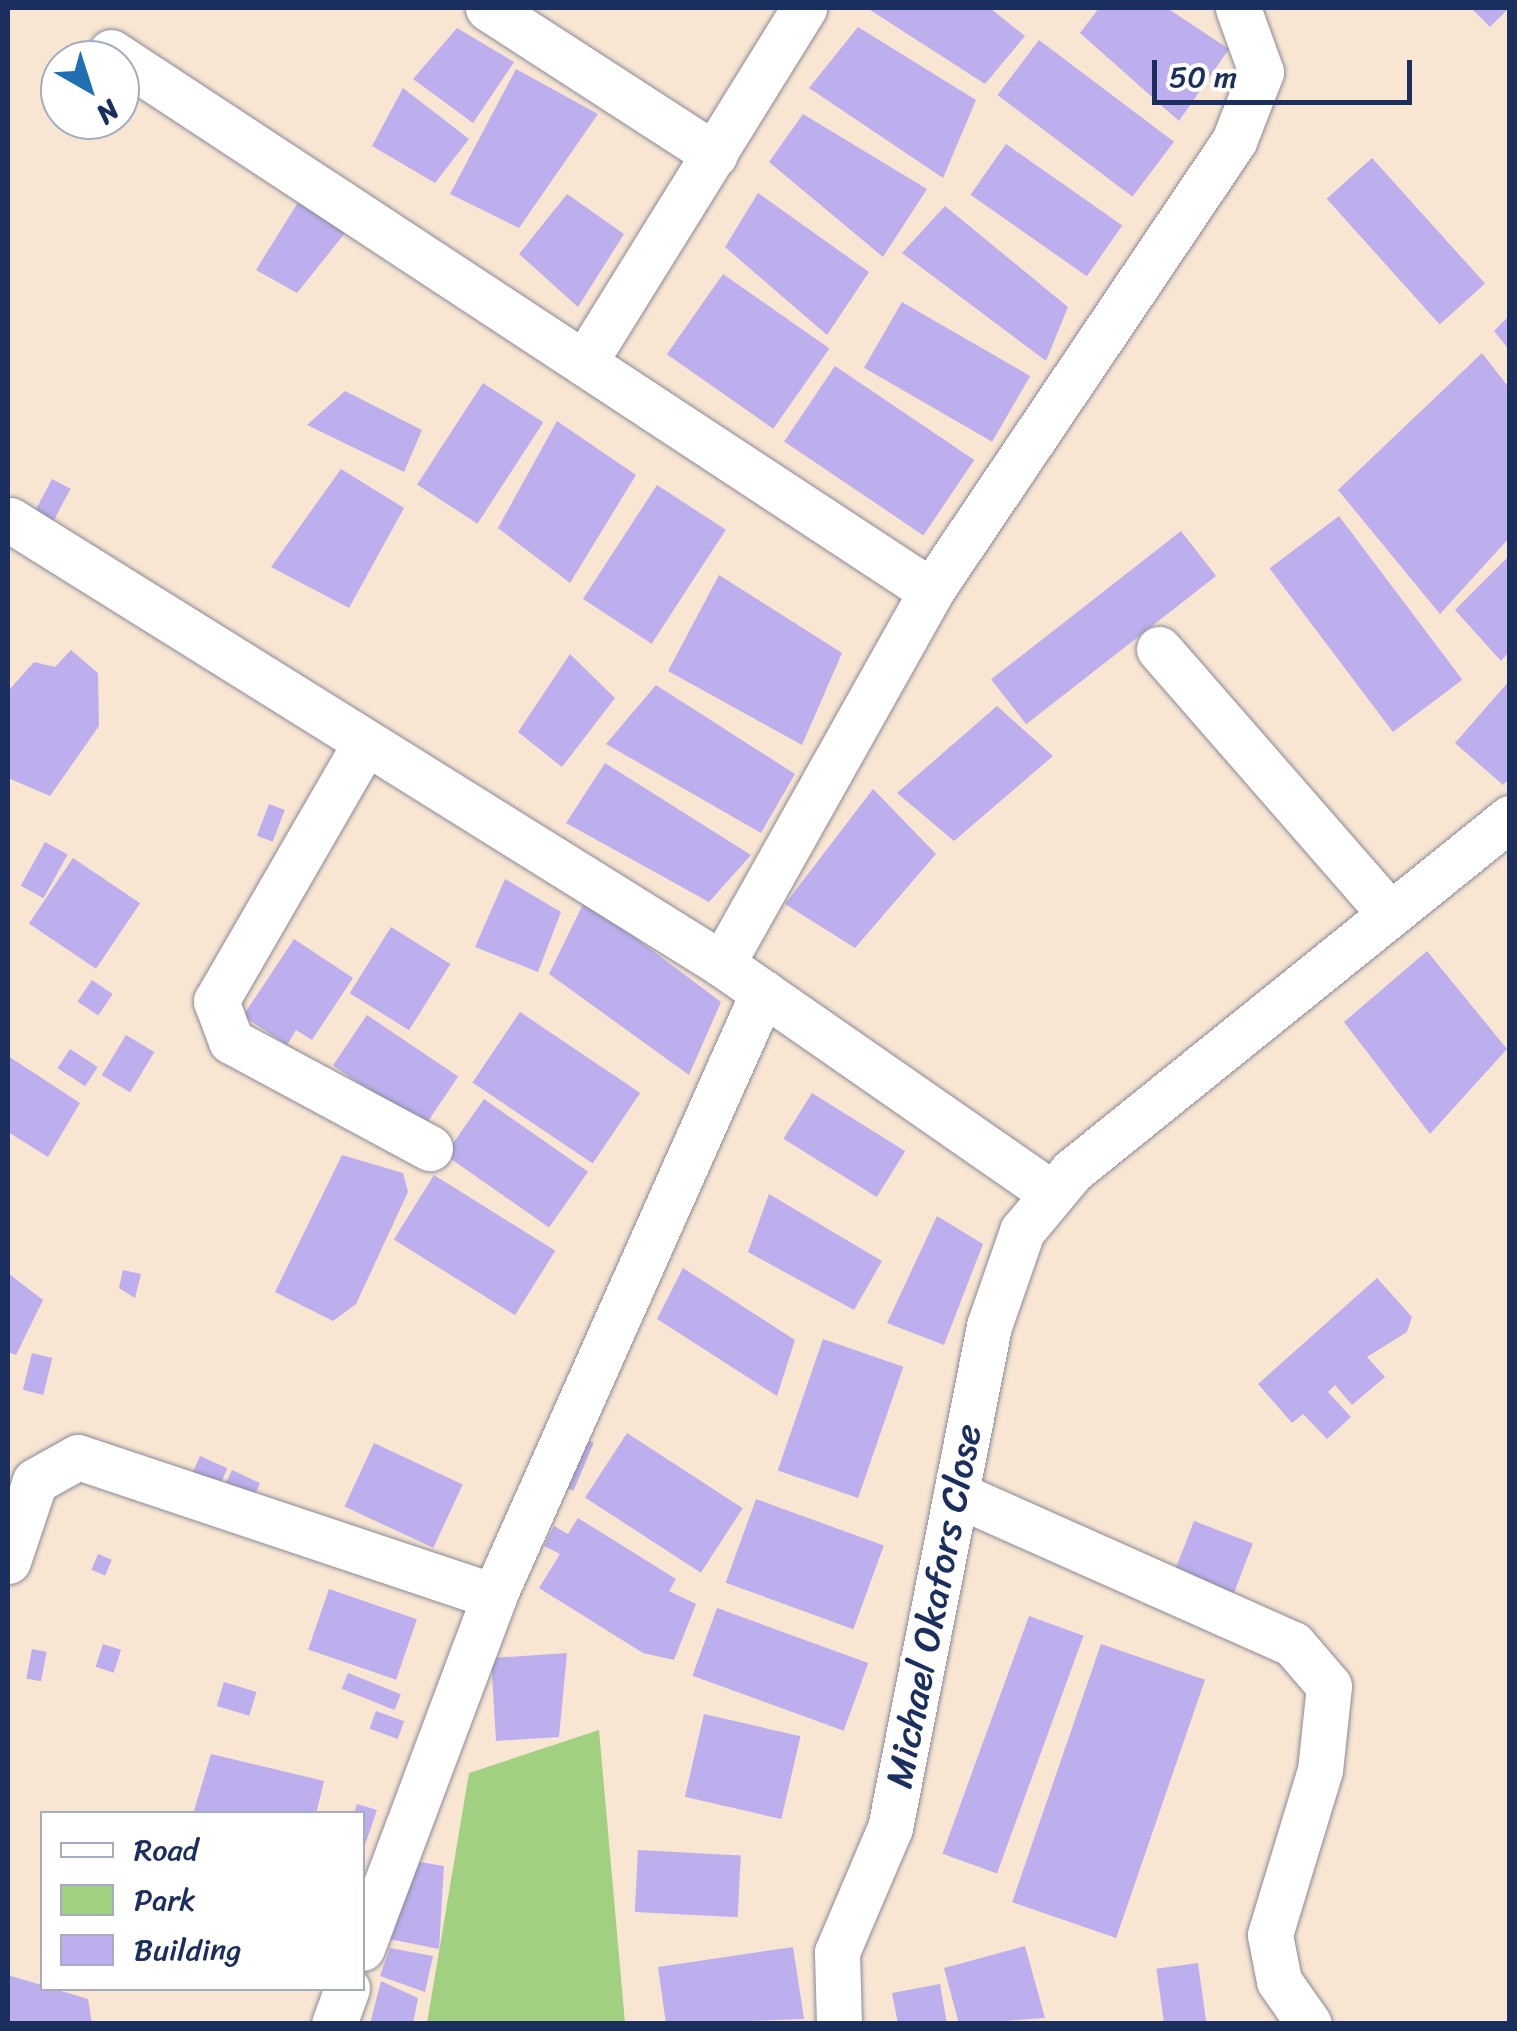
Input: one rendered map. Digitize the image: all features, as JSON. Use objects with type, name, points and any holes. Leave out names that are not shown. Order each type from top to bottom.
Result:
[{"type":"street","points":[[488,8],[715,156]]},
{"type":"street","points":[[584,363],[804,8]]},
{"type":"street","points":[[722,964],[931,591],[1234,141],[1261,72],[1238,8]]},
{"type":"street","points":[[140,72],[931,591]]},
{"type":"street","points":[[10,520],[722,964],[1048,1192],[1386,910],[1510,818]]},
{"type":"street","points":[[1158,649],[1386,910]]},
{"type":"street","points":[[364,744],[216,1001],[231,1042],[430,1148]]},
{"type":"street","points":[[365,1940],[494,1596],[763,992]]},
{"type":"street","name":"Michael Okafors Close","points":[[839,2024],[837,1952],[890,1828],[1004,1269],[1048,1192]]},
{"type":"street","points":[[8,1561],[35,1482],[78,1456],[494,1596]]},
{"type":"street","points":[[956,1494],[1294,1644],[1330,1686],[1320,1770],[1270,1935],[1279,1981],[1309,2024]]},
{"type":"street","points":[[334,2024],[347,1991]]},
{"type":"green space","points":[[599,1730],[625,2023],[427,2023],[469,1773]]},
{"type":"building","points":[[867,8],[990,8],[1025,36],[985,84]]},
{"type":"building","points":[[1099,8],[1167,8],[1229,49],[1179,121],[1080,33]]},
{"type":"building","points":[[1471,8],[1509,8],[1490,27]]},
{"type":"building","points":[[858,27],[976,100],[943,178],[809,88]]},
{"type":"building","points":[[457,28],[514,62],[473,123],[413,79]]},
{"type":"building","points":[[1039,40],[1174,142],[1132,197],[997,95]]},
{"type":"building","points":[[516,69],[598,114],[519,228],[450,194]]},
{"type":"building","points":[[403,88],[469,139],[435,183],[372,146]]},
{"type":"building","points":[[803,114],[927,189],[883,257],[769,162]]},
{"type":"building","points":[[1006,144],[1122,225],[1087,276],[970,195]]},
{"type":"building","points":[[1372,158],[1485,284],[1440,324],[1327,199]]},
{"type":"building","points":[[758,193],[869,272],[827,335],[725,247]]},
{"type":"building","points":[[567,194],[624,234],[578,307],[519,254]]},
{"type":"building","points":[[300,199],[349,228],[297,293],[256,270]]},
{"type":"building","points":[[945,206],[1068,307],[1046,361],[902,253]]},
{"type":"building","points":[[723,274],[829,349],[773,429],[667,354]]},
{"type":"building","points":[[902,302],[1030,376],[992,442],[864,368]]},
{"type":"building","points":[[1510,315],[1510,351],[1494,331]]},
{"type":"building","points":[[1482,353],[1510,389],[1510,537],[1440,614],[1338,490]]},
{"type":"building","points":[[835,366],[974,460],[923,535],[784,441]]},
{"type":"building","points":[[483,383],[543,422],[477,524],[417,484]]},
{"type":"building","points":[[345,391],[422,430],[404,472],[307,425]]},
{"type":"building","points":[[557,421],[636,475],[570,583],[498,528]]},
{"type":"building","points":[[341,469],[404,508],[349,608],[271,567]]},
{"type":"building","points":[[52,479],[71,489],[53,522],[34,513]]},
{"type":"building","points":[[657,485],[726,530],[652,644],[583,599]]},
{"type":"building","points":[[1339,516],[1462,680],[1393,732],[1270,568]]},
{"type":"building","points":[[1181,531],[1216,576],[1026,724],[991,679]]},
{"type":"building","points":[[1510,555],[1510,651],[1501,661],[1455,610]]},
{"type":"building","points":[[719,575],[842,653],[802,745],[668,671]]},
{"type":"building","points":[[71,650],[98,673],[99,726],[50,796],[8,778],[8,691],[34,662],[55,667]]},
{"type":"building","points":[[570,654],[615,698],[562,767],[518,732]]},
{"type":"building","points":[[1510,680],[1510,778],[1503,785],[1455,743]]},
{"type":"building","points":[[656,685],[795,774],[761,833],[606,744]]},
{"type":"building","points":[[997,706],[1053,756],[954,841],[897,793]]},
{"type":"building","points":[[605,763],[751,855],[709,902],[566,823]]},
{"type":"building","points":[[873,789],[936,854],[855,948],[785,904]]},
{"type":"building","points":[[269,804],[285,810],[273,842],[257,836]]},
{"type":"building","points":[[45,842],[68,855],[43,898],[21,886]]},
{"type":"building","points":[[73,858],[140,903],[96,969],[29,923]]},
{"type":"building","points":[[505,879],[561,912],[538,972],[475,947]]},
{"type":"building","points":[[585,900],[721,1002],[689,1075],[549,974]]},
{"type":"building","points":[[391,927],[450,964],[409,1030],[350,993]]},
{"type":"building","points":[[294,939],[353,978],[312,1040],[296,1030],[287,1045],[243,1016]]},
{"type":"building","points":[[1427,951],[1507,1049],[1430,1134],[1344,1022]]},
{"type":"building","points":[[92,980],[113,994],[98,1016],[77,1002]]},
{"type":"building","points":[[520,1012],[640,1093],[593,1164],[472,1082]]},
{"type":"building","points":[[367,1015],[458,1077],[424,1127],[333,1066]]},
{"type":"building","points":[[126,1035],[154,1052],[130,1092],[102,1075]]},
{"type":"building","points":[[70,1049],[98,1067],[85,1086],[57,1068]]},
{"type":"building","points":[[8,1056],[80,1103],[48,1157],[8,1132]]},
{"type":"building","points":[[812,1093],[905,1151],[877,1197],[783,1139]]},
{"type":"building","points":[[484,1099],[588,1172],[549,1228],[445,1155]]},
{"type":"building","points":[[342,1155],[403,1173],[408,1192],[356,1304],[333,1321],[275,1292]]},
{"type":"building","points":[[434,1175],[555,1251],[515,1315],[394,1239]]},
{"type":"building","points":[[769,1194],[882,1261],[854,1310],[748,1252]]},
{"type":"building","points":[[937,1216],[983,1244],[944,1345],[887,1323]]},
{"type":"building","points":[[683,1268],[795,1340],[777,1396],[657,1319]]},
{"type":"building","points":[[123,1270],[141,1274],[135,1298],[119,1288]]},
{"type":"building","points":[[8,1273],[43,1300],[16,1355],[8,1352]]},
{"type":"building","points":[[1377,1278],[1412,1317],[1407,1332],[1367,1357],[1385,1377],[1352,1405],[1335,1385],[1328,1392],[1351,1417],[1327,1439],[1303,1414],[1292,1423],[1258,1384]]},
{"type":"building","points":[[823,1339],[903,1367],[858,1498],[778,1470]]},
{"type":"building","points":[[32,1353],[52,1358],[43,1395],[23,1390]]},
{"type":"building","points":[[627,1433],[743,1508],[701,1573],[585,1498]]},
{"type":"building","points":[[580,1437],[594,1443],[573,1491],[560,1485]]},
{"type":"building","points":[[374,1443],[463,1484],[433,1548],[344,1506]]},
{"type":"building","points":[[200,1456],[227,1468],[219,1486],[192,1474]]},
{"type":"building","points":[[232,1470],[260,1483],[251,1502],[223,1489]]},
{"type":"building","points":[[756,1499],[884,1546],[853,1629],[726,1583]]},
{"type":"building","points":[[578,1518],[676,1579],[669,1591],[696,1604],[674,1660],[643,1653],[539,1588],[560,1554],[544,1546],[554,1526],[568,1534]]},
{"type":"building","points":[[1194,1521],[1253,1544],[1233,1595],[1174,1572]]},
{"type":"building","points":[[98,1554],[112,1560],[105,1576],[91,1570]]},
{"type":"building","points":[[329,1589],[417,1619],[396,1680],[308,1650]]},
{"type":"building","points":[[717,1608],[868,1663],[844,1731],[692,1676]]},
{"type":"building","points":[[1029,1616],[1084,1636],[997,1874],[942,1854]]},
{"type":"building","points":[[103,1644],[121,1650],[114,1673],[96,1667]]},
{"type":"building","points":[[1101,1644],[1205,1680],[1116,1938],[1012,1902]]},
{"type":"building","points":[[32,1649],[47,1652],[41,1681],[26,1678]]},
{"type":"building","points":[[567,1653],[559,1737],[496,1741],[491,1658]]},
{"type":"building","points":[[348,1673],[401,1694],[394,1710],[342,1689]]},
{"type":"building","points":[[224,1682],[257,1692],[249,1716],[217,1706]]},
{"type":"building","points":[[376,1711],[404,1721],[398,1739],[370,1729]]},
{"type":"building","points":[[704,1714],[800,1736],[781,1819],[685,1797]]},
{"type":"building","points":[[211,1754],[324,1781],[317,1811],[194,1811]]},
{"type":"building","points":[[357,1804],[377,1810],[365,1845],[365,1811],[355,1811]]},
{"type":"building","points":[[638,1850],[741,1855],[738,1917],[635,1912]]},
{"type":"building","points":[[408,1860],[444,1866],[439,1949],[389,1939]]},
{"type":"building","points":[[1025,1946],[1045,2018],[959,2024],[944,1968]]},
{"type":"building","points":[[793,1947],[804,2019],[666,2024],[658,1967]]},
{"type":"building","points":[[390,1948],[433,1956],[425,1992],[380,1976]]},
{"type":"building","points":[[1198,1963],[1207,2024],[1164,2024],[1156,1969]]},
{"type":"building","points":[[8,1975],[40,1985],[40,1991],[61,1991],[88,1999],[92,2024],[8,2024]]},
{"type":"building","points":[[381,1981],[418,1998],[413,2024],[370,2024]]},
{"type":"building","points":[[940,1984],[947,2024],[898,2024],[892,1993]]}]
